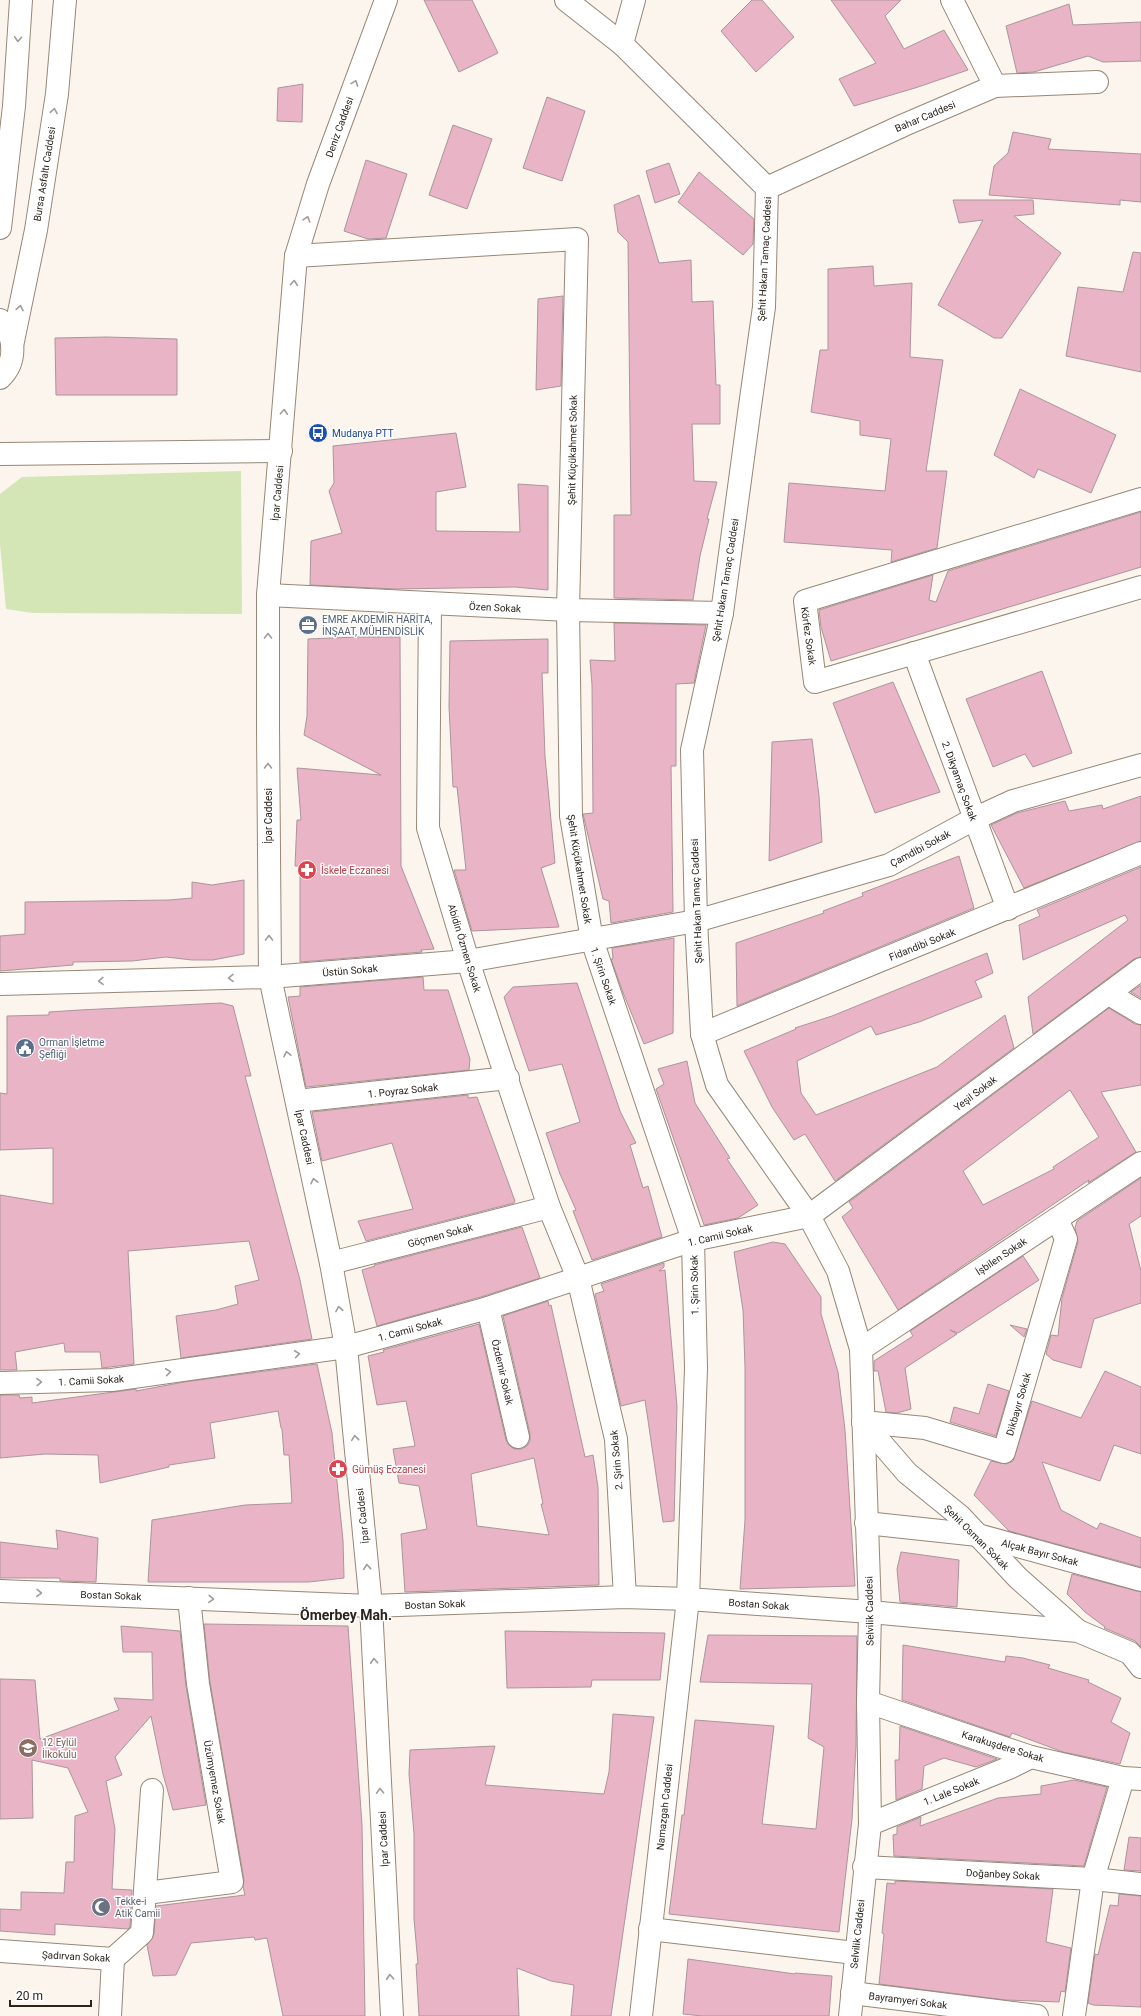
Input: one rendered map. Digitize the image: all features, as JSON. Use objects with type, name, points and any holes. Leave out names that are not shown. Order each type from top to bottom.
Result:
[{"type":"main road","points":[[0,228],[14,106],[21,0]]},
{"type":"main road","name":"Bursa Asfaltı Caddesi","points":[[1,377],[12,356],[12,346],[36,230],[54,109],[65,0]]},
{"type":"main road","name":"Deniz Caddesi","points":[[296,256],[318,184],[386,0]]},
{"type":"main road","name":"Şehit Hakan Tamaç Caddesi","points":[[566,0],[622,44],[767,188],[764,307],[722,613],[692,750],[696,921],[702,1034],[717,1085],[809,1216]]},
{"type":"main road","points":[[622,44],[634,0]]},
{"type":"main road","points":[[957,1],[995,86],[1097,82]]},
{"type":"main road","name":"Bahar Caddesi","points":[[767,188],[904,125],[995,86]]},
{"type":"main road","name":"Şehit Küçükahmet Sokak","points":[[296,256],[577,239],[568,610],[571,816],[592,940]]},
{"type":"main road","name":"İpar Caddesi","points":[[296,256],[268,595],[270,977],[331,1264],[346,1347],[371,1606],[392,2016]]},
{"type":"main road","points":[[0,320],[9,333],[12,346]]},
{"type":"main road","points":[[0,454],[281,451]]},
{"type":"main road","name":"Körfez Sokak","points":[[1141,499],[805,601],[816,682],[1141,587]]},
{"type":"main road","name":"Özen Sokak","points":[[268,595],[568,610],[722,613]]},
{"type":"main road","name":"Abidin Özmen Sokak","points":[[430,604],[428,828],[468,961],[508,1078],[549,1207],[578,1278]]},
{"type":"main road","name":"2. Dikyamaç Sokak","points":[[914,653],[1008,909]]},
{"type":"main road","name":"Çamdibi Sokak","points":[[696,921],[889,865],[974,819],[1013,801],[1141,766]]},
{"type":"main road","name":"Fidandibi Sokak","points":[[702,1034],[1141,853]]},
{"type":"main road","name":"Üstün Sokak","points":[[0,984],[270,977],[468,961],[696,921]]},
{"type":"main road","name":"1. Şirin Sokak","points":[[592,940],[693,1240],[696,1368],[688,1599]]},
{"type":"main road","name":"Yeşil Sokak","points":[[809,1216],[1141,969]]},
{"type":"main road","points":[[1109,994],[1141,1013]]},
{"type":"main road","name":"1. Poyraz Sokak","points":[[297,1101],[508,1078]]},
{"type":"main road","name":"İşbilen Sokak","points":[[861,1349],[1141,1163]]},
{"type":"main road","name":"Göçmen Sokak","points":[[331,1264],[549,1207]]},
{"type":"main road","name":"1. Camii Sokak","points":[[0,1383],[112,1380],[346,1347],[488,1308],[693,1240],[809,1216]]},
{"type":"main road","name":"Selvilik Caddesi","points":[[809,1216],[838,1272],[861,1349],[870,1612],[868,1702],[870,1824],[855,1953],[850,2016]]},
{"type":"main road","name":"Dikbayır Sokak","points":[[863,1422],[925,1428],[1004,1452],[1066,1239],[1057,1219]]},
{"type":"main road","name":"2. Şirin Sokak","points":[[578,1278],[616,1439],[625,1597]]},
{"type":"main road","name":"Özdemir Sokak","points":[[488,1308],[518,1437]]},
{"type":"main road","name":"Şehit Osman Sokak","points":[[863,1422],[907,1472],[960,1516],[1018,1578],[1078,1631]]},
{"type":"main road","name":"Alçak Bayır Sokak","points":[[866,1523],[978,1535],[1141,1580]]},
{"type":"main road","name":"Bostan Sokak","points":[[0,1591],[371,1606],[625,1597],[688,1599],[870,1612]]},
{"type":"main road","name":"Üzümyemez Sokak","points":[[146,1894],[232,1882],[198,1684],[189,1598]]},
{"type":"main road","name":"Namazgah Caddesi","points":[[641,2016],[688,1599]]},
{"type":"main road","name":"Şehit Osman Sokak","points":[[870,1612],[1078,1631],[1130,1653],[1141,1667]]},
{"type":"main road","name":"Karakuşdere Sokak","points":[[868,1702],[1031,1757],[1132,1778]]},
{"type":"main road","name":"1. Lale Sokak","points":[[870,1824],[1011,1767],[1031,1757]]},
{"type":"main road","points":[[1074,2016],[1093,1879],[1132,1778]]},
{"type":"main road","name":"Şadırvan Sokak","points":[[0,1951],[113,1959],[142,1933],[146,1894],[152,1790]]},
{"type":"main road","name":"Doğanbey Sokak","points":[[864,1867],[1093,1879],[1141,1884]]},
{"type":"main road","points":[[650,1929],[855,1953]]},
{"type":"main road","points":[[110,2016],[113,1959]]},
{"type":"main road","name":"Bayramyeri Sokak","points":[[852,1993],[1037,2016]]},
{"type":"green space","points":[[241,471],[242,614],[33,613],[6,609],[0,544],[0,494],[22,477]]},
{"type":"building","points":[[424,0],[472,0],[498,53],[459,72]]},
{"type":"building","points":[[752,0],[762,0],[794,37],[756,72],[721,31]]},
{"type":"building","points":[[831,0],[901,0],[885,16],[904,49],[944,30],[968,70],[915,88],[854,106],[839,79],[876,63]]},
{"type":"building","points":[[1069,4],[1073,25],[1141,22],[1141,61],[1103,62],[1088,56],[1034,72],[1017,73],[1006,26]]},
{"type":"building","points":[[303,84],[302,122],[277,121],[278,88]]},
{"type":"building","points":[[547,97],[585,111],[562,181],[523,168]]},
{"type":"building","points":[[453,125],[492,139],[467,209],[429,195]]},
{"type":"building","points":[[1013,132],[1051,139],[1048,149],[1141,154],[1141,202],[1120,200],[1120,205],[989,195],[994,166],[1008,153]]},
{"type":"building","points":[[366,160],[407,174],[386,238],[368,239],[344,231]]},
{"type":"building","points":[[669,163],[680,194],[655,203],[646,171]]},
{"type":"building","points":[[699,172],[754,219],[753,244],[743,255],[678,202]]},
{"type":"building","points":[[639,195],[659,263],[691,260],[692,302],[713,301],[716,385],[720,385],[720,424],[692,424],[694,481],[717,482],[707,519],[709,519],[700,556],[693,600],[614,598],[614,515],[631,515],[628,242],[618,232],[614,205]]},
{"type":"building","points":[[953,200],[1033,200],[1034,214],[1014,216],[1061,253],[1002,338],[994,338],[938,305],[983,220],[959,223]]},
{"type":"building","points":[[1133,252],[1141,253],[1141,372],[1066,356],[1078,287],[1123,292]]},
{"type":"building","points":[[873,266],[874,286],[912,283],[910,357],[943,360],[926,471],[947,471],[937,548],[891,562],[892,550],[784,542],[789,483],[885,491],[891,439],[860,435],[860,421],[811,412],[820,350],[828,350],[828,269]]},
{"type":"building","points":[[563,296],[561,386],[536,390],[538,299]]},
{"type":"building","points":[[107,337],[177,339],[177,395],[56,395],[55,338]]},
{"type":"building","points":[[1020,389],[1116,435],[1091,493],[1038,469],[1034,478],[994,455]]},
{"type":"building","points":[[456,433],[466,487],[436,492],[436,531],[520,532],[518,484],[548,486],[548,590],[515,587],[396,589],[310,585],[311,541],[342,533],[329,491],[334,483],[333,446]]},
{"type":"building","points":[[1141,512],[1141,567],[831,661],[821,627],[819,610],[933,575],[929,600],[936,602],[948,571]]},
{"type":"building","points":[[614,623],[706,625],[694,683],[676,684],[676,766],[671,766],[673,912],[611,923],[609,901],[603,899],[583,814],[593,813],[592,685],[590,660],[615,661]]},
{"type":"building","points":[[400,637],[401,866],[434,949],[421,950],[422,952],[300,962],[300,866],[295,866],[297,820],[301,820],[297,768],[381,775],[304,735],[307,716],[308,639]]},
{"type":"building","points":[[548,639],[548,673],[542,673],[545,756],[555,863],[541,868],[559,927],[472,931],[454,870],[466,870],[457,787],[453,787],[449,707],[450,641]]},
{"type":"building","points":[[1042,671],[1072,753],[1033,767],[1025,754],[993,767],[966,699]]},
{"type":"building","points":[[893,682],[940,792],[875,813],[833,703]]},
{"type":"building","points":[[812,739],[819,796],[822,842],[769,861],[772,742]]},
{"type":"building","points":[[1141,796],[1141,841],[1024,888],[991,825],[1017,813],[1065,801],[1069,811],[1102,805],[1103,809]]},
{"type":"building","points":[[959,856],[974,908],[737,1006],[736,943],[824,913],[823,911],[863,896],[862,893]]},
{"type":"building","points":[[1141,867],[1141,957],[1134,959],[1033,1034],[1028,997],[1128,920],[1125,915],[1023,960],[1019,925],[1040,916],[1037,910]]},
{"type":"building","points":[[244,880],[244,954],[213,960],[192,960],[166,957],[132,961],[73,962],[73,965],[0,971],[0,936],[25,934],[25,902],[169,900],[192,898],[192,882],[212,885]]},
{"type":"building","points":[[674,938],[673,1033],[644,1044],[611,959],[613,959],[612,948]]},
{"type":"building","points":[[987,953],[993,973],[975,981],[982,997],[919,1022],[876,1035],[871,1026],[797,1061],[801,1093],[816,1115],[937,1067],[1005,1015],[1014,1048],[835,1181],[805,1134],[794,1140],[772,1107],[744,1051],[796,1029],[795,1028],[832,1016]]},
{"type":"building","points":[[423,977],[424,990],[448,990],[470,1059],[469,1070],[306,1087],[288,997],[300,996],[300,987]]},
{"type":"building","points":[[577,983],[620,1111],[636,1143],[630,1145],[643,1188],[648,1186],[662,1237],[592,1260],[573,1211],[576,1210],[560,1174],[546,1133],[580,1122],[562,1064],[529,1071],[504,997],[513,987]]},
{"type":"building","points":[[1141,985],[1141,998],[1131,992]]},
{"type":"building","points":[[221,1003],[233,1006],[251,1076],[245,1076],[300,1280],[312,1339],[181,1358],[176,1316],[216,1310],[238,1304],[235,1286],[259,1280],[249,1241],[128,1251],[134,1364],[102,1368],[100,1352],[65,1352],[64,1343],[15,1352],[17,1370],[0,1370],[0,1195],[53,1204],[53,1148],[0,1150],[0,1093],[7,1094],[7,1016],[49,1015],[49,1012],[80,1010]]},
{"type":"building","points":[[1109,1008],[1135,1024],[1141,1025],[1141,1085],[1101,1092],[1136,1152],[1088,1183],[1089,1180],[898,1310],[842,1217],[853,1208],[849,1202]],"holes":[[[1070,1090],[1099,1137],[1053,1167],[1054,1169],[983,1205],[963,1171]]]},
{"type":"building","points":[[687,1061],[695,1103],[730,1158],[727,1159],[758,1205],[738,1218],[704,1225],[656,1089],[664,1084],[658,1069]]},
{"type":"building","points":[[468,1095],[468,1098],[477,1097],[515,1201],[514,1203],[366,1241],[358,1221],[413,1209],[392,1143],[322,1161],[312,1112]]},
{"type":"building","points":[[1141,1178],[1141,1216],[1129,1224],[1141,1271],[1141,1303],[1094,1319],[1081,1368],[1053,1360],[1046,1354],[1051,1335],[1058,1336],[1062,1298],[1078,1242],[1075,1228],[1077,1221]]},
{"type":"building","points":[[522,1227],[540,1278],[484,1296],[377,1326],[362,1270],[375,1266],[374,1265]]},
{"type":"building","points":[[773,1242],[785,1244],[821,1297],[821,1314],[838,1372],[845,1430],[855,1586],[740,1589],[745,1520],[745,1367],[743,1310],[734,1252]]},
{"type":"building","points":[[1023,1256],[1039,1280],[958,1333],[950,1330],[957,1334],[905,1368],[911,1409],[897,1413],[886,1412],[878,1371],[874,1371],[874,1361],[913,1336],[910,1331]]},
{"type":"building","points":[[664,1263],[664,1267],[659,1271],[665,1270],[677,1406],[674,1521],[663,1522],[645,1400],[621,1406],[595,1294],[604,1291],[601,1284]]},
{"type":"building","points":[[548,1301],[549,1306],[551,1305],[585,1457],[593,1455],[598,1487],[599,1585],[405,1592],[401,1534],[427,1529],[419,1486],[399,1483],[393,1449],[415,1446],[406,1401],[377,1405],[368,1356],[384,1352],[383,1350],[479,1324],[506,1440],[514,1449],[521,1449],[527,1446],[530,1441],[530,1434],[503,1316]],"holes":[[[534,1458],[543,1504],[541,1504],[549,1535],[477,1526],[471,1474]]]},
{"type":"building","points":[[1010,1325],[1027,1329],[1024,1337]]},
{"type":"building","points":[[317,1364],[332,1433],[343,1540],[344,1578],[309,1582],[148,1582],[152,1520],[245,1505],[292,1503],[289,1455],[284,1455],[282,1429],[278,1411],[210,1423],[215,1458],[169,1465],[169,1467],[100,1483],[98,1455],[45,1454],[0,1458],[0,1395],[19,1395],[20,1398],[32,1397],[32,1403],[136,1389],[136,1391],[184,1382]]},
{"type":"building","points":[[1105,1371],[1141,1387],[1141,1454],[1114,1445],[1100,1481],[1042,1462],[1061,1510],[1097,1529],[1100,1523],[1141,1538],[1141,1567],[1009,1531],[974,1495],[991,1461],[1006,1464],[1013,1461],[1032,1401],[1081,1418]]},
{"type":"building","points":[[988,1384],[1009,1391],[996,1436],[950,1422],[954,1407],[979,1414]]},
{"type":"building","points":[[56,1530],[98,1538],[96,1582],[60,1581],[60,1578],[0,1578],[0,1542],[58,1549]]},
{"type":"building","points":[[901,1552],[959,1560],[957,1607],[900,1602],[897,1569]]},
{"type":"building","points":[[1072,1574],[1141,1592],[1141,1647],[1135,1641],[1104,1628],[1105,1627],[1085,1612],[1067,1594]]},
{"type":"building","points":[[204,1624],[348,1626],[362,1825],[365,2016],[283,2016],[267,1938],[255,1940],[254,1937],[191,1943],[176,1975],[153,1976],[147,1945],[154,1934],[156,1906],[245,1895],[243,1887],[244,1880],[210,1682]]},
{"type":"building","points":[[121,1626],[180,1631],[186,1686],[206,1805],[173,1810],[163,1774],[151,1716],[115,1757],[122,1775],[106,1781],[115,1829],[112,1889],[132,1890],[130,1927],[128,1929],[55,1924],[55,1935],[0,1931],[0,1909],[21,1910],[21,1892],[64,1893],[66,1862],[74,1862],[75,1816],[88,1812],[68,1768],[32,1760],[33,1818],[0,1819],[0,1679],[35,1680],[40,1739],[119,1710],[114,1698],[153,1700],[152,1652],[123,1652]]},
{"type":"building","points":[[505,1631],[665,1633],[660,1680],[592,1680],[591,1687],[507,1688]]},
{"type":"building","points":[[708,1635],[857,1636],[856,1746],[852,1819],[839,1932],[669,1914],[682,1815],[684,1815],[695,1720],[774,1726],[762,1824],[816,1829],[824,1747],[808,1738],[812,1684],[700,1682]]},
{"type":"building","points":[[903,1645],[1005,1662],[1006,1656],[1023,1658],[1050,1665],[1048,1668],[1089,1680],[1088,1682],[1121,1698],[1111,1722],[1130,1733],[1120,1764],[1063,1752],[1012,1733],[1010,1737],[902,1700]]},
{"type":"building","points":[[613,1714],[654,1717],[611,2016],[571,2016],[574,1985],[551,1981],[517,1968],[519,2016],[419,2016],[416,1964],[418,1964],[414,1919],[414,1834],[409,1774],[410,1750],[495,1746],[485,1785],[604,1794],[609,1772]]},
{"type":"building","points":[[900,1726],[997,1759],[976,1767],[944,1758],[924,1766],[922,1789],[896,1800],[895,1760],[899,1760]]},
{"type":"building","points":[[1074,1780],[1107,1787],[1084,1866],[894,1856],[893,1835],[897,1834],[897,1827],[921,1817],[920,1826],[998,1798],[1041,1794],[1041,1786]]},
{"type":"building","points":[[1129,1837],[1141,1838],[1141,1871],[1124,1870]]},
{"type":"building","points":[[895,1881],[1053,1889],[1046,1942],[1071,1948],[1065,1992],[1061,1991],[1059,2002],[1006,2000],[879,1984],[887,1883],[895,1884]]},
{"type":"building","points":[[1119,1894],[1141,1896],[1141,2007],[1093,2005],[1088,2003],[1095,1954],[1098,1955],[1110,1905],[1118,1906]]},
{"type":"building","points":[[688,1959],[795,1974],[832,1976],[829,2016],[702,2016],[683,2014]]},
{"type":"place","name":"Mudanya PTT","points":[[318,433]]},
{"type":"place","name":"EMRE AKDEMİR HARİTA, İNŞAAT, MÜHENDİSLİK","points":[[308,625]]},
{"type":"place","name":"İskele Eczanesi","points":[[307,870]]},
{"type":"place","name":"Orman İşletme Şefliği","points":[[25,1048]]},
{"type":"place","name":"Gümüş Eczanesi","points":[[338,1469]]},
{"type":"place","name":"12 Eylül İlkokulu","points":[[28,1748]]},
{"type":"place","name":"Tekke-i Atik Camii","points":[[101,1907]]},
{"type":"district","name":"Ömerbey Mah.","points":[[346,1615]]}]
